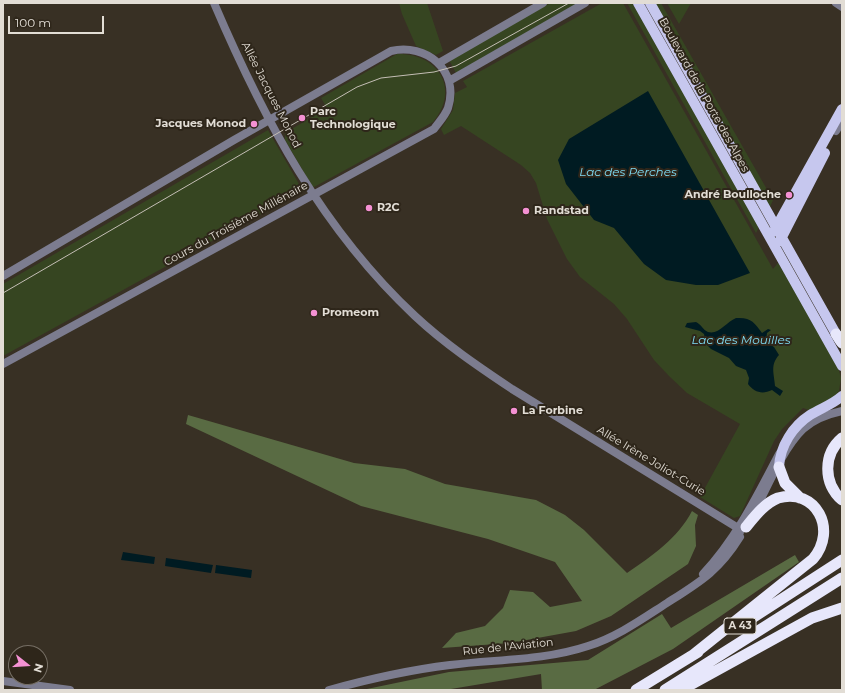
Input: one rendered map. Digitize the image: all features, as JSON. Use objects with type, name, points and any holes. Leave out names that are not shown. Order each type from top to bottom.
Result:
[{"type":"highway","points":[[842,438],[831,451],[828,466],[831,485],[842,500]]},
{"type":"highway","points":[[693,656],[813,559],[820,550],[824,536],[823,522],[816,509],[801,499],[785,483],[779,467]]},
{"type":"highway","points":[[742,527],[774,500],[788,497],[801,499]]},
{"type":"highway","name":"A 43","points":[[636,690],[693,656],[842,560]]},
{"type":"highway","name":"A 43","points":[[665,690],[842,578]]},
{"type":"highway","points":[[681,690],[812,618],[842,608]]},
{"type":"main road","name":"Boulevard de la Porte des Alpes","points":[[638,3],[842,366]]},
{"type":"main road","name":"Boulevard de la Porte des Alpes","points":[[650,3],[840,341]]},
{"type":"main road","points":[[770,238],[842,109]]},
{"type":"main road","points":[[776,248],[842,121]]},
{"type":"main road","name":"Rue de l'Aviation","points":[[782,448],[792,432],[809,416],[834,404],[842,396]]},
{"type":"main road","points":[[779,467],[782,448]]},
{"type":"street","name":"Allée Jacques Monod","points":[[214,3],[230,41],[270,120],[313,195]]},
{"type":"street","points":[[440,64],[543,3]]},
{"type":"street","points":[[449,81],[585,3]]},
{"type":"street","points":[[836,3],[842,7]]},
{"type":"street","name":"Cours du Troisième Millénaire","points":[[3,276],[391,51],[408,48],[420,51],[440,64],[449,81],[450,94],[448,107],[444,116],[434,129],[3,364]]},
{"type":"street","name":"Allée Irène Joliot-Curie","points":[[313,195],[358,256],[415,316],[436,334],[512,389],[742,527]]},
{"type":"street","name":"Rue de l'Aviation","points":[[677,597],[715,561],[742,527],[793,442],[803,429],[815,420],[842,411]]},
{"type":"street","name":"Rue de l'Aviation","points":[[329,690],[424,669],[471,662],[541,657],[575,650],[615,635],[699,584],[717,568],[737,542],[742,527],[782,448]]},
{"type":"street","points":[[3,681],[70,690]]},
{"type":"green space","points":[[399,3],[427,3],[443,51],[436,55],[416,46],[402,14]]},
{"type":"green space","points":[[550,3],[581,3],[456,73],[449,60]]},
{"type":"green space","points":[[602,3],[623,3],[773,269],[778,263],[798,294],[837,363],[841,378],[839,391],[831,401],[812,411],[803,408],[782,429],[774,441],[740,516],[734,518],[700,497],[740,424],[687,393],[654,360],[627,319],[614,304],[580,277],[567,259],[547,219],[536,183],[530,173],[521,165],[461,126],[444,135],[441,129],[453,110],[455,93],[467,87],[463,81]]},
{"type":"green space","points":[[627,3],[634,3],[760,225],[756,233]]},
{"type":"green space","points":[[653,3],[661,3],[773,200],[769,209],[671,29],[668,28]]},
{"type":"green space","points":[[667,3],[691,3],[679,24]]},
{"type":"green space","points":[[397,54],[411,55],[434,66],[441,75],[445,86],[445,97],[441,110],[433,122],[314,187],[312,186],[285,140],[285,133],[327,108],[321,98]]},
{"type":"green space","points":[[268,130],[303,191],[3,356],[3,284]]},
{"type":"green space","points":[[188,415],[354,463],[405,469],[445,484],[536,500],[565,515],[584,530],[627,573],[664,546],[679,530],[692,511],[698,515],[695,525],[696,546],[688,564],[611,616],[576,631],[510,643],[442,648],[456,633],[485,626],[503,608],[510,590],[533,592],[550,607],[582,601],[555,562],[488,539],[361,506],[186,424]]},
{"type":"green space","points":[[795,555],[799,562],[673,649],[594,690],[542,690],[541,674],[445,690],[362,690],[449,672],[588,660],[662,614],[671,628]]},
{"type":"water","name":"Lac des Perches","points":[[648,91],[750,273],[718,285],[696,285],[666,280],[644,264],[614,228],[594,220],[566,184],[558,160],[569,139]]},
{"type":"water","name":"Lac des Mouilles","points":[[736,318],[749,319],[762,333],[768,329],[771,330],[767,333],[766,342],[774,347],[779,355],[774,362],[773,369],[775,386],[783,391],[780,396],[772,390],[768,392],[758,392],[753,389],[748,384],[749,378],[746,370],[736,366],[729,358],[711,349],[706,344],[704,334],[700,331],[685,327],[687,323],[696,322],[708,332],[716,332]]},
{"type":"water","points":[[123,552],[155,557],[154,564],[121,560]]},
{"type":"water","points":[[166,558],[213,565],[211,573],[165,566]]},
{"type":"water","points":[[216,565],[252,570],[251,578],[215,573]]},
{"type":"tram line","points":[[3,293],[357,87],[381,78],[434,72],[456,66],[569,3]]},
{"type":"place","name":"Parc Technologique","points":[[302,118]]},
{"type":"place","name":"Jacques Monod","points":[[254,124]]},
{"type":"place","name":"André Boulloche","points":[[789,195]]},
{"type":"place","name":"R2C","points":[[369,208]]},
{"type":"place","name":"Randstad","points":[[526,211]]},
{"type":"place","name":"Promeom","points":[[314,313]]},
{"type":"place","name":"La Forbine","points":[[514,411]]}]
